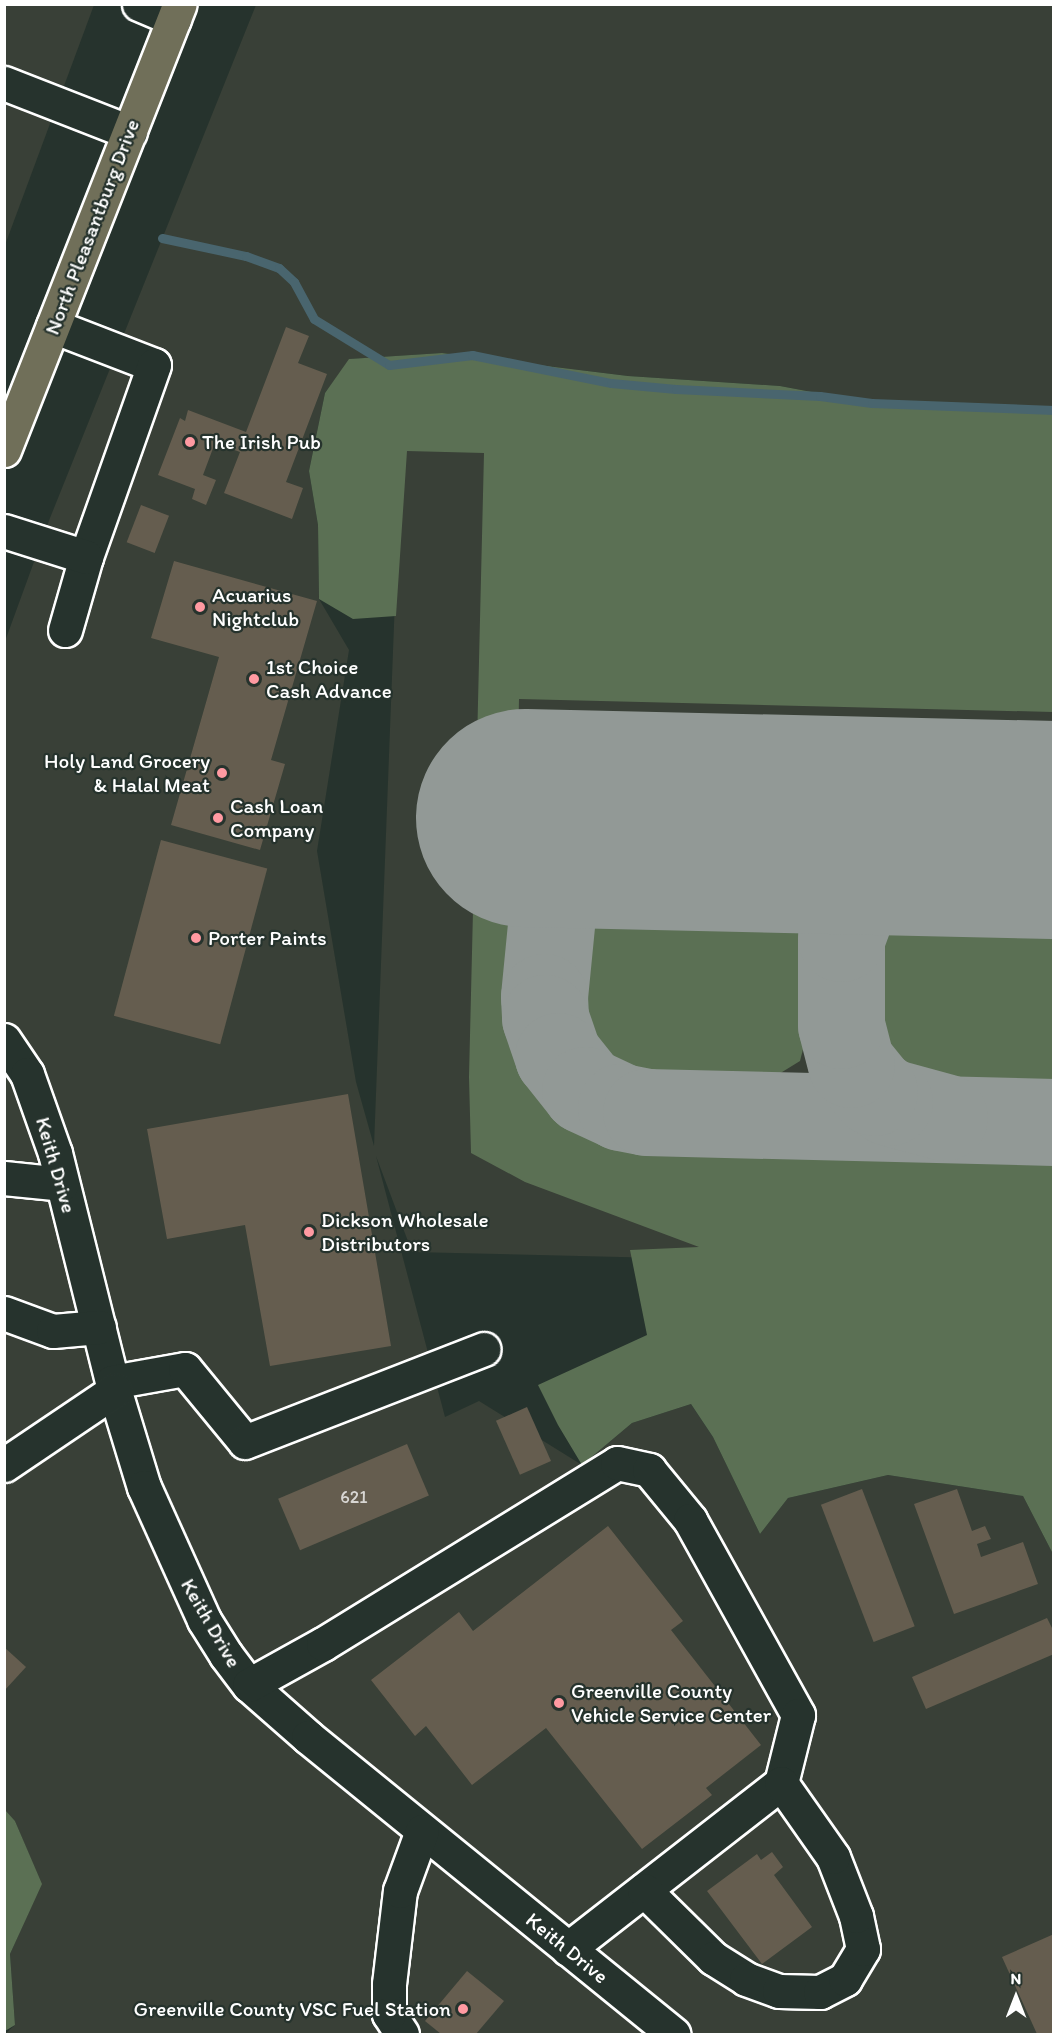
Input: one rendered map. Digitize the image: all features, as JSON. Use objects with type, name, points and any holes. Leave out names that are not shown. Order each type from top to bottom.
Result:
[{"type":"main road","name":"North Pleasantburg Drive","points":[[4,450],[177,12]]},
{"type":"street","points":[[139,4],[177,12]]},
{"type":"street","points":[[4,83],[130,132]]},
{"type":"street","points":[[53,326],[154,365],[86,557],[65,630]]},
{"type":"street","points":[[4,531],[86,557]]},
{"type":"street","name":"Keith Drive","points":[[4,1040],[27,1074],[62,1184],[114,1386],[144,1487],[204,1620],[249,1685],[422,1831],[673,2034]]},
{"type":"street","points":[[4,1178],[62,1184]]},
{"type":"street","points":[[4,1313],[53,1330],[99,1327]]},
{"type":"street","points":[[4,1465],[114,1386],[185,1369],[245,1442],[484,1349]]},
{"type":"street","points":[[249,1685],[323,1644],[617,1463],[649,1470],[690,1520],[798,1715],[781,1783],[568,1949]]},
{"type":"street","points":[[644,1890],[713,1958],[746,1979],[779,1991],[820,1992],[845,1979],[863,1949],[856,1916],[833,1857],[781,1783]]},
{"type":"street","points":[[402,2034],[389,2014],[389,1984],[400,1891],[422,1831]]},
{"type":"shaded area","points":[[5,5],[94,5],[5,245]]},
{"type":"shaded area","points":[[256,5],[1053,5],[1053,408],[892,407],[780,386],[628,376],[442,353],[350,359],[325,393],[309,471],[318,525],[319,599],[349,650],[317,851],[356,1082],[374,1146],[402,417],[1053,435],[1053,1383],[993,1266],[412,1252],[376,1156],[445,1417],[479,1401],[582,1465],[632,1423],[691,1404],[713,1437],[760,1534],[788,1498],[888,1475],[1023,1496],[1053,1554],[1053,2034],[5,2034],[15,2025],[10,1954],[41,1884],[15,1821],[4,1810],[4,644],[50,518]]},
{"type":"green space","points":[[442,353],[628,376],[780,386],[892,407],[1053,408],[1053,712],[519,699],[513,991],[517,1037],[535,1082],[563,1114],[607,1135],[1053,1147],[1053,1554],[1023,1496],[888,1475],[788,1498],[760,1534],[713,1437],[691,1404],[632,1423],[582,1465],[558,1425],[538,1385],[647,1335],[630,1250],[699,1247],[525,1182],[471,1153],[469,1077],[484,453],[407,451],[396,616],[353,619],[319,599],[318,525],[309,471],[325,393],[349,359]]},
{"type":"green space","points":[[581,924],[805,930],[815,964],[814,1006],[800,1061],[774,1077],[713,1083],[625,1074],[594,1053],[574,1010],[573,971]]},
{"type":"green space","points":[[873,932],[1053,935],[1053,1091],[936,1088],[908,1082],[890,1067],[874,1043],[866,1016],[866,967]]},
{"type":"green space","points":[[5,1810],[15,1821],[42,1884],[10,1954],[15,2025],[5,2031]]},
{"type":"building","points":[[286,327],[309,336],[298,363],[327,374],[286,482],[303,488],[292,519],[224,493],[240,452],[215,443],[203,475],[216,480],[206,505],[192,499],[195,489],[158,475],[180,418],[185,421],[188,410],[246,432]]},
{"type":"building","points":[[141,505],[169,516],[155,553],[127,542]]},
{"type":"building","points":[[174,561],[317,601],[271,760],[285,764],[260,850],[171,825],[219,657],[151,638]]},
{"type":"building","points":[[161,840],[267,868],[220,1044],[114,1016]]},
{"type":"building","name":"Dickson Wholesale Distributors","points":[[348,1094],[391,1346],[270,1366],[245,1225],[167,1239],[147,1129]]},
{"type":"building","points":[[527,1407],[551,1461],[520,1475],[496,1421]]},
{"type":"building","points":[[407,1444],[429,1496],[300,1550],[278,1499]]},
{"type":"building","points":[[862,1489],[915,1626],[874,1642],[821,1505]]},
{"type":"building","points":[[957,1489],[972,1531],[985,1526],[991,1539],[977,1544],[981,1557],[1023,1542],[1038,1584],[954,1614],[914,1504]]},
{"type":"building","name":"Greenville County Vehicle Service Center","points":[[608,1526],[683,1621],[671,1630],[761,1745],[706,1788],[712,1795],[642,1849],[546,1728],[472,1785],[426,1726],[415,1736],[371,1680],[459,1612],[473,1631]]},
{"type":"building","points":[[1047,1618],[1054,1632],[1054,1654],[926,1709],[912,1677]]},
{"type":"building","points":[[4,1647],[26,1667],[4,1691]]},
{"type":"building","points":[[772,1852],[783,1867],[774,1875],[812,1927],[762,1964],[707,1891],[757,1854],[761,1860]]},
{"type":"building","points":[[1054,1934],[1054,2034],[1037,2034],[1002,1957]]},
{"type":"building","points":[[467,1971],[504,2001],[476,2034],[441,2034],[425,2021]]},
{"type":"waterway","points":[[162,238],[246,256],[279,268],[294,282],[314,319],[389,365],[472,355],[611,383],[676,389],[820,396],[872,403],[1054,410]]},
{"type":"taxiway","points":[[647,821],[617,828],[584,848],[563,877],[552,915],[544,997],[545,1018],[558,1056],[585,1090],[621,1107],[646,1112],[1054,1122]]},
{"type":"taxiway","points":[[944,1117],[889,1102],[874,1092],[851,1064],[841,1025],[841,938],[862,881],[889,848],[908,837],[956,828]]},
{"type":"runway","points":[[525,818],[1054,830]]},
{"type":"place","name":"The Irish Pub","points":[[190,442]]},
{"type":"place","name":"Acuarius Nightclub","points":[[200,607]]},
{"type":"place","name":"1st Choice Cash Advance","points":[[254,679]]},
{"type":"place","name":"Holy Land Grocery & Halal Meat","points":[[222,773]]},
{"type":"place","name":"Cash Loan Company","points":[[218,818]]},
{"type":"place","name":"Porter Paints","points":[[196,938]]},
{"type":"place","name":"Dickson Wholesale Distributors","points":[[309,1232]]},
{"type":"place","name":"Greenville County Vehicle Service Center","points":[[559,1703]]},
{"type":"place","name":"Greenville County VSC Fuel Station","points":[[463,2009]]}]
